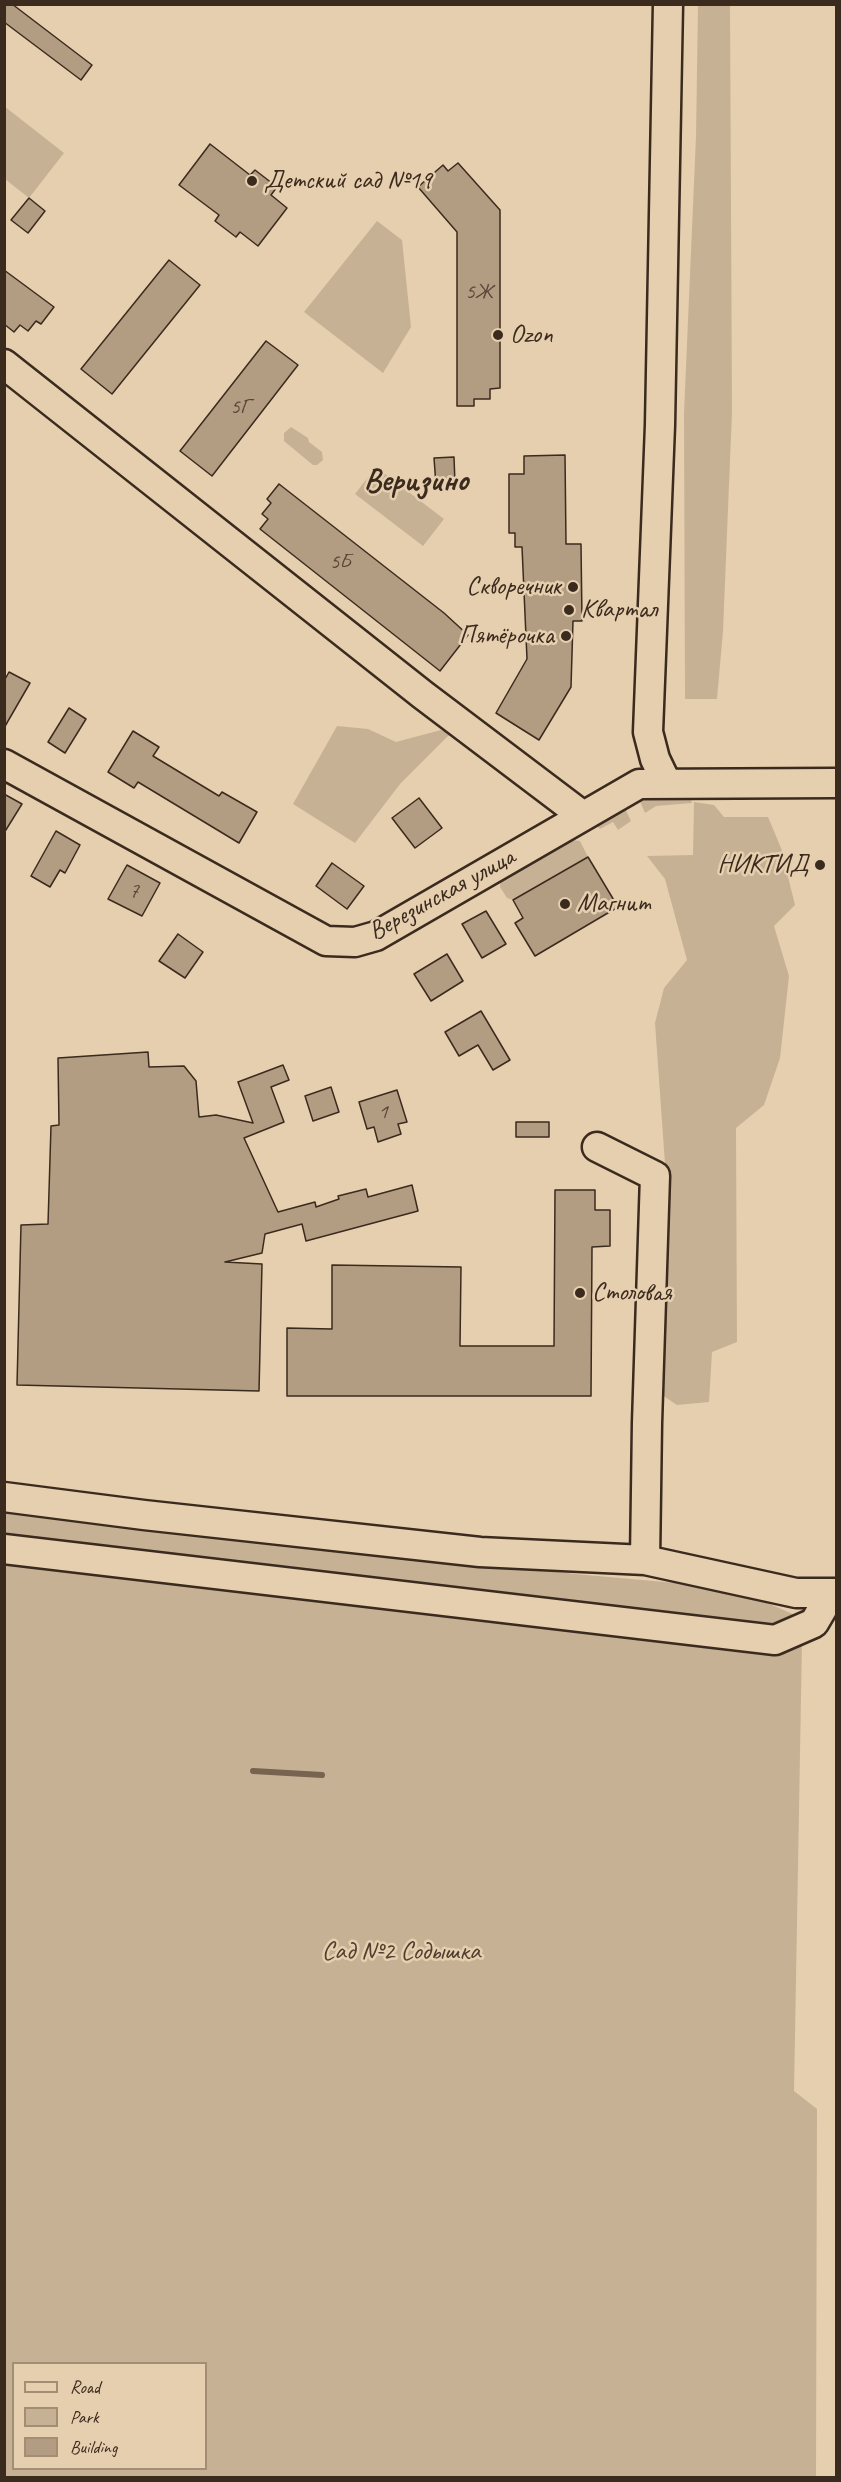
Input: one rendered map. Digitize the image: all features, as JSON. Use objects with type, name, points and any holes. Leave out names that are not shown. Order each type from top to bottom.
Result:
[{"type":"street","points":[[667,784],[655,759],[648,732],[660,424],[668,4]]},
{"type":"street","points":[[4,364],[423,694],[583,816]]},
{"type":"street","name":"Верезинская улица","points":[[4,764],[326,941],[355,942],[376,936],[639,784],[837,783]]},
{"type":"street","points":[[597,1147],[655,1176],[646,1423],[645,1560]]},
{"type":"street","points":[[4,1497],[144,1515],[480,1552],[645,1560],[796,1593],[834,1594]]},
{"type":"street","points":[[4,1549],[775,1641],[814,1623],[834,1594]]},
{"type":"green space","points":[[698,5],[730,5],[732,412],[723,631],[717,699],[685,699],[684,413],[696,136]]},
{"type":"green space","points":[[4,106],[64,153],[29,198],[5,179]]},
{"type":"green space","points":[[377,221],[402,240],[411,327],[383,373],[304,312]]},
{"type":"green space","points":[[291,427],[308,438],[309,442],[322,452],[323,460],[317,465],[313,465],[284,441],[284,433]]},
{"type":"green space","points":[[376,467],[444,519],[423,546],[355,494]]},
{"type":"green space","points":[[337,726],[368,729],[396,742],[441,730],[450,734],[400,784],[355,843],[293,804]]},
{"type":"green space","points":[[690,796],[692,803],[656,806],[645,813],[639,799]]},
{"type":"green space","points":[[694,802],[714,805],[724,817],[768,817],[781,848],[795,905],[774,926],[789,976],[780,1058],[764,1105],[736,1128],[737,1342],[712,1352],[709,1402],[677,1405],[662,1395],[666,1178],[655,1023],[664,988],[687,960],[665,879],[647,856],[693,855]]},
{"type":"green space","points":[[623,804],[631,821],[618,830],[613,822],[600,829],[593,821]]},
{"type":"green space","points":[[564,839],[580,841],[588,857],[513,900],[507,898],[500,887],[501,876]]},
{"type":"green space","name":"Сад №2 Содышка","points":[[5,1504],[575,1574],[733,1588],[795,1615],[802,1641],[794,2091],[817,2109],[816,2477],[5,2478]]},
{"type":"building","points":[[4,4],[12,4],[92,65],[81,80],[4,22]]},
{"type":"building","points":[[210,144],[250,175],[255,170],[277,187],[271,195],[287,208],[258,246],[240,232],[236,237],[215,221],[219,215],[179,185]]},
{"type":"building","points":[[458,163],[500,210],[500,388],[490,389],[490,399],[474,399],[474,406],[457,406],[457,232],[418,187],[443,165],[448,171]]},
{"type":"building","points":[[29,198],[45,211],[28,233],[11,220]]},
{"type":"building","points":[[169,260],[200,285],[112,394],[81,369]]},
{"type":"building","points":[[4,270],[54,307],[41,324],[36,321],[28,331],[20,325],[14,332],[4,324]]},
{"type":"building","points":[[266,341],[298,365],[212,476],[180,451]]},
{"type":"building","points":[[565,455],[566,544],[581,544],[582,621],[573,621],[571,687],[539,740],[496,713],[527,659],[522,547],[515,547],[515,533],[509,533],[509,474],[524,474],[524,456]]},
{"type":"building","points":[[454,457],[455,484],[436,485],[434,458]]},
{"type":"building","points":[[279,484],[444,613],[468,635],[440,671],[260,529],[268,519],[262,514],[271,503],[267,499]]},
{"type":"building","points":[[9,672],[30,683],[4,728],[4,681]]},
{"type":"building","points":[[69,708],[86,719],[65,753],[48,742]]},
{"type":"building","points":[[133,731],[159,747],[153,756],[219,796],[222,792],[257,812],[239,843],[138,782],[134,788],[108,772]]},
{"type":"building","points":[[4,794],[22,804],[4,833]]},
{"type":"building","points":[[419,798],[442,828],[415,848],[392,818]]},
{"type":"building","points":[[56,831],[80,845],[65,873],[60,870],[50,887],[31,876]]},
{"type":"building","name":"Магнит","points":[[588,857],[618,907],[535,956],[515,923],[523,918],[513,900]]},
{"type":"building","points":[[332,863],[364,886],[347,909],[316,886]]},
{"type":"building","points":[[127,865],[160,883],[142,916],[108,899]]},
{"type":"building","points":[[486,911],[506,944],[482,958],[462,924]]},
{"type":"building","points":[[178,934],[203,952],[185,978],[159,961]]},
{"type":"building","points":[[447,954],[463,981],[431,1001],[414,974]]},
{"type":"building","points":[[481,1011],[510,1060],[493,1070],[478,1045],[459,1056],[445,1032]]},
{"type":"building","points":[[148,1052],[149,1067],[184,1066],[196,1081],[199,1117],[216,1115],[253,1123],[238,1082],[283,1065],[289,1080],[271,1087],[284,1122],[244,1138],[278,1212],[315,1202],[316,1207],[339,1199],[338,1196],[366,1189],[368,1197],[412,1185],[418,1211],[306,1241],[302,1224],[265,1234],[262,1253],[225,1262],[262,1264],[259,1391],[17,1385],[21,1225],[48,1224],[51,1126],[59,1125],[58,1058]]},
{"type":"building","points":[[331,1087],[339,1112],[313,1121],[305,1096]]},
{"type":"building","points":[[397,1090],[407,1122],[398,1124],[401,1134],[378,1142],[374,1127],[367,1129],[359,1102]]},
{"type":"building","points":[[516,1122],[549,1122],[549,1137],[516,1137]]},
{"type":"building","points":[[555,1190],[595,1190],[595,1210],[610,1210],[610,1246],[592,1247],[591,1396],[287,1396],[287,1328],[332,1329],[332,1265],[461,1267],[460,1346],[554,1346]]},
{"type":"waterway","points":[[253,1771],[322,1775]]},
{"type":"place","name":"Детский сад №19","points":[[252,181]]},
{"type":"place","name":"Ozon","points":[[498,335]]},
{"type":"place","name":"Скворечник","points":[[573,587]]},
{"type":"place","name":"Квартал","points":[[569,610]]},
{"type":"place","name":"Пятёрочка","points":[[566,636]]},
{"type":"place","name":"НИКТИД","points":[[820,865]]},
{"type":"place","name":"Магнит","points":[[565,904]]},
{"type":"place","name":"Столовая","points":[[580,1293]]},
{"type":"district","name":"Веризино","points":[[416,482]]}]
